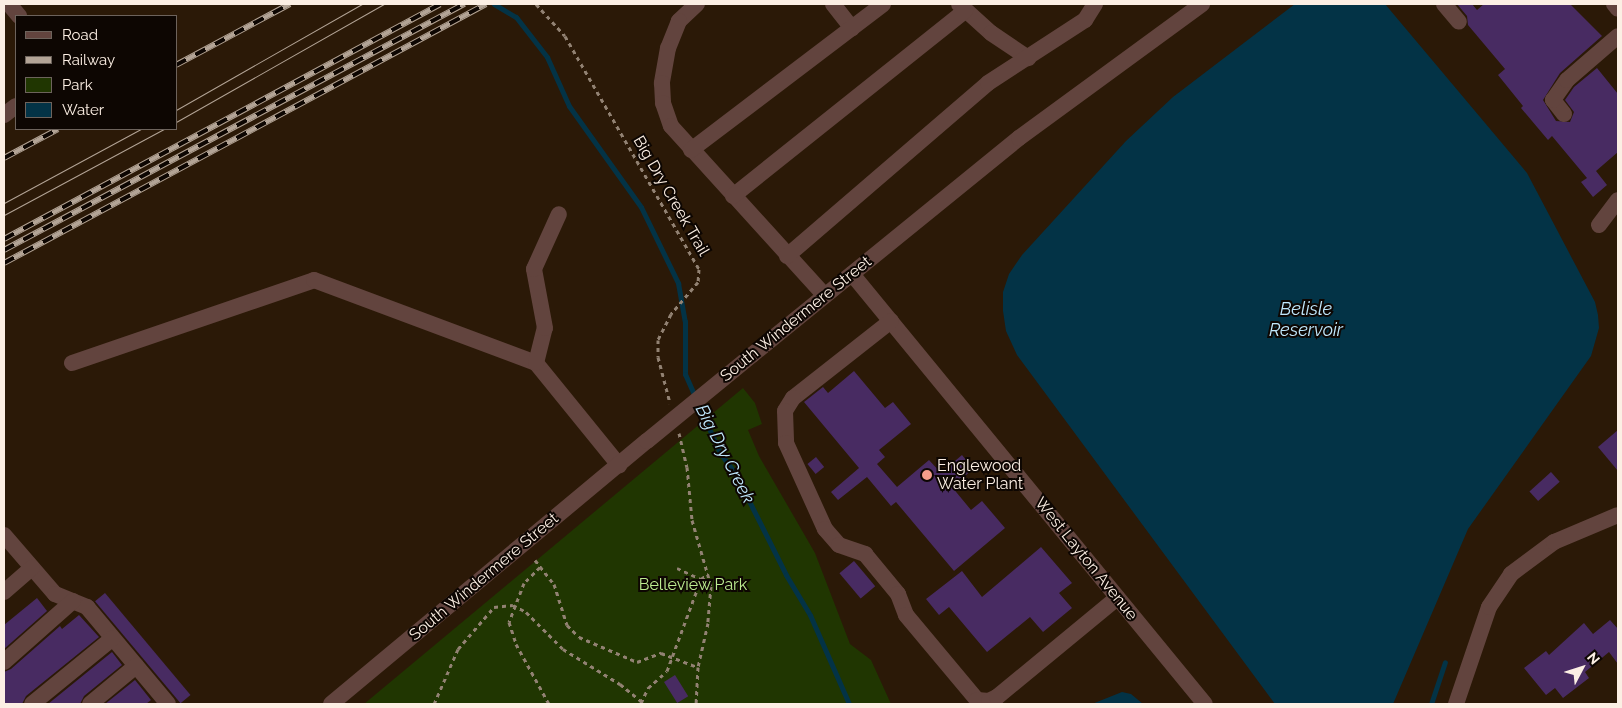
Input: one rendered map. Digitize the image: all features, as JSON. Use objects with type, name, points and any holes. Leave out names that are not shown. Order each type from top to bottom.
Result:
[{"type":"street","points":[[10,4],[18,15]]},
{"type":"street","points":[[697,4],[679,21],[668,48],[662,83],[663,103],[672,126],[732,196],[825,296]]},
{"type":"street","points":[[833,4],[852,28]]},
{"type":"street","points":[[691,150],[883,4]]},
{"type":"street","points":[[787,256],[988,83],[1085,20],[1094,4]]},
{"type":"street","name":"South Windermere Street","points":[[331,704],[647,441],[1019,138],[1202,4]]},
{"type":"street","points":[[1444,4],[1459,22]]},
{"type":"street","points":[[732,196],[962,8],[1028,58]]},
{"type":"street","points":[[1564,114],[1553,100],[1567,80],[1618,36]]},
{"type":"street","points":[[4,115],[15,107]]},
{"type":"street","points":[[1599,225],[1618,200]]},
{"type":"street","points":[[536,362],[545,328],[534,269],[559,214]]},
{"type":"street","name":"West Layton Avenue","points":[[852,274],[1205,704]]},
{"type":"street","points":[[72,363],[314,280],[536,362],[619,465]]},
{"type":"street","points":[[891,321],[793,398],[786,411],[786,444],[826,529],[839,545],[865,554],[898,594],[906,615],[977,700],[982,702],[997,697],[1118,598]]},
{"type":"street","points":[[1456,704],[1489,607],[1506,580],[1537,552],[1618,515]]},
{"type":"street","points":[[4,535],[54,594],[87,607],[136,666],[163,703]]},
{"type":"street","points":[[4,592],[32,568]]},
{"type":"street","points":[[4,662],[74,601]]},
{"type":"street","points":[[32,704],[113,638]]},
{"type":"street","points":[[90,704],[136,666]]},
{"type":"path","name":"Big Dry Creek Trail","points":[[536,4],[565,36],[693,257],[699,276],[695,288],[671,314],[661,330],[658,356],[672,410]]},
{"type":"path","points":[[677,428],[687,467],[692,520],[708,574],[712,601],[698,667],[696,704]]},
{"type":"path","points":[[535,560],[554,584],[567,625],[579,637],[637,662],[661,654],[698,667]]},
{"type":"path","points":[[540,567],[524,583],[514,605],[510,615],[511,631],[549,704]]},
{"type":"path","points":[[677,568],[701,579]]},
{"type":"path","points":[[434,704],[458,649],[494,607],[514,605],[526,612],[563,649],[620,684],[642,703],[648,688],[667,671],[674,657],[701,579],[708,574]]},
{"type":"green space","name":"Belleview Park","points":[[743,388],[755,403],[762,424],[748,430],[759,456],[815,553],[850,644],[871,660],[891,704],[364,704]]},
{"type":"water","name":"Belisle Reservoir","points":[[1295,4],[1385,4],[1527,173],[1595,302],[1598,315],[1599,328],[1591,356],[1468,529],[1393,704],[1275,704],[1017,355],[1006,331],[1003,311],[1003,292],[1009,274],[1022,255],[1126,141],[1173,97]]},
{"type":"water","points":[[1122,692],[1131,694],[1143,704],[1092,704]]},
{"type":"building","points":[[1457,4],[1472,4],[1477,10],[1484,4],[1570,4],[1602,36],[1560,73],[1543,100],[1556,121],[1570,122],[1574,112],[1565,100],[1574,87],[1597,68],[1618,94],[1618,152],[1596,171],[1607,185],[1593,197],[1581,182],[1587,178],[1552,136],[1548,140],[1521,108],[1523,106],[1498,75],[1505,69],[1468,25],[1467,16]]},
{"type":"building","name":"Englewood Water Plant","points":[[854,371],[885,408],[893,402],[911,424],[879,450],[885,457],[877,464],[897,487],[929,460],[941,473],[962,455],[973,469],[952,487],[971,510],[982,501],[1005,528],[954,571],[896,502],[891,506],[867,477],[838,500],[831,492],[859,468],[804,402],[823,387],[828,393]]},
{"type":"building","points":[[1618,430],[1618,471],[1598,447]]},
{"type":"building","points":[[816,457],[824,467],[816,474],[807,464]]},
{"type":"building","points":[[1551,472],[1560,482],[1538,501],[1529,491]]},
{"type":"building","points":[[1041,547],[1072,583],[1059,593],[1072,608],[1043,632],[1030,617],[987,652],[949,607],[939,615],[926,599],[962,571],[982,597]]},
{"type":"building","points":[[854,561],[875,586],[861,598],[839,573]]},
{"type":"building","points":[[105,593],[190,695],[181,703],[95,601]]},
{"type":"building","points":[[37,598],[47,611],[4,649],[4,625]]},
{"type":"building","points":[[79,615],[99,637],[26,696],[22,704],[4,704],[4,672],[11,669],[60,626],[62,629]]},
{"type":"building","points":[[1610,620],[1618,629],[1618,664],[1609,652],[1585,672],[1589,678],[1563,698],[1555,688],[1546,695],[1524,668],[1546,651],[1549,655],[1584,623],[1593,634]]},
{"type":"building","points":[[112,652],[122,665],[84,696],[80,704],[48,704]]},
{"type":"building","points":[[675,675],[688,696],[677,703],[664,682]]},
{"type":"building","points":[[135,680],[151,700],[146,704],[105,704]]},
{"type":"waterway","name":"Big Dry Creek","points":[[494,4],[516,17],[547,57],[569,106],[641,207],[678,283],[685,321],[685,374],[720,453],[735,473],[786,575],[810,615],[849,704]]},
{"type":"waterway","points":[[1431,704],[1445,662]]},
{"type":"tram line","points":[[178,109],[362,4]]},
{"type":"tram line","points":[[178,121],[384,4]]},
{"type":"tram line","points":[[4,203],[139,130]]},
{"type":"tram line","points":[[4,215],[162,130]]},
{"type":"railway","points":[[178,64],[290,4]]},
{"type":"railway","points":[[4,239],[440,4]]},
{"type":"railway","points":[[4,250],[464,4]]},
{"type":"railway","points":[[4,263],[486,4]]},
{"type":"railway","points":[[4,158],[56,130]]},
{"type":"place","name":"Englewood Water Plant","points":[[927,475]]}]
